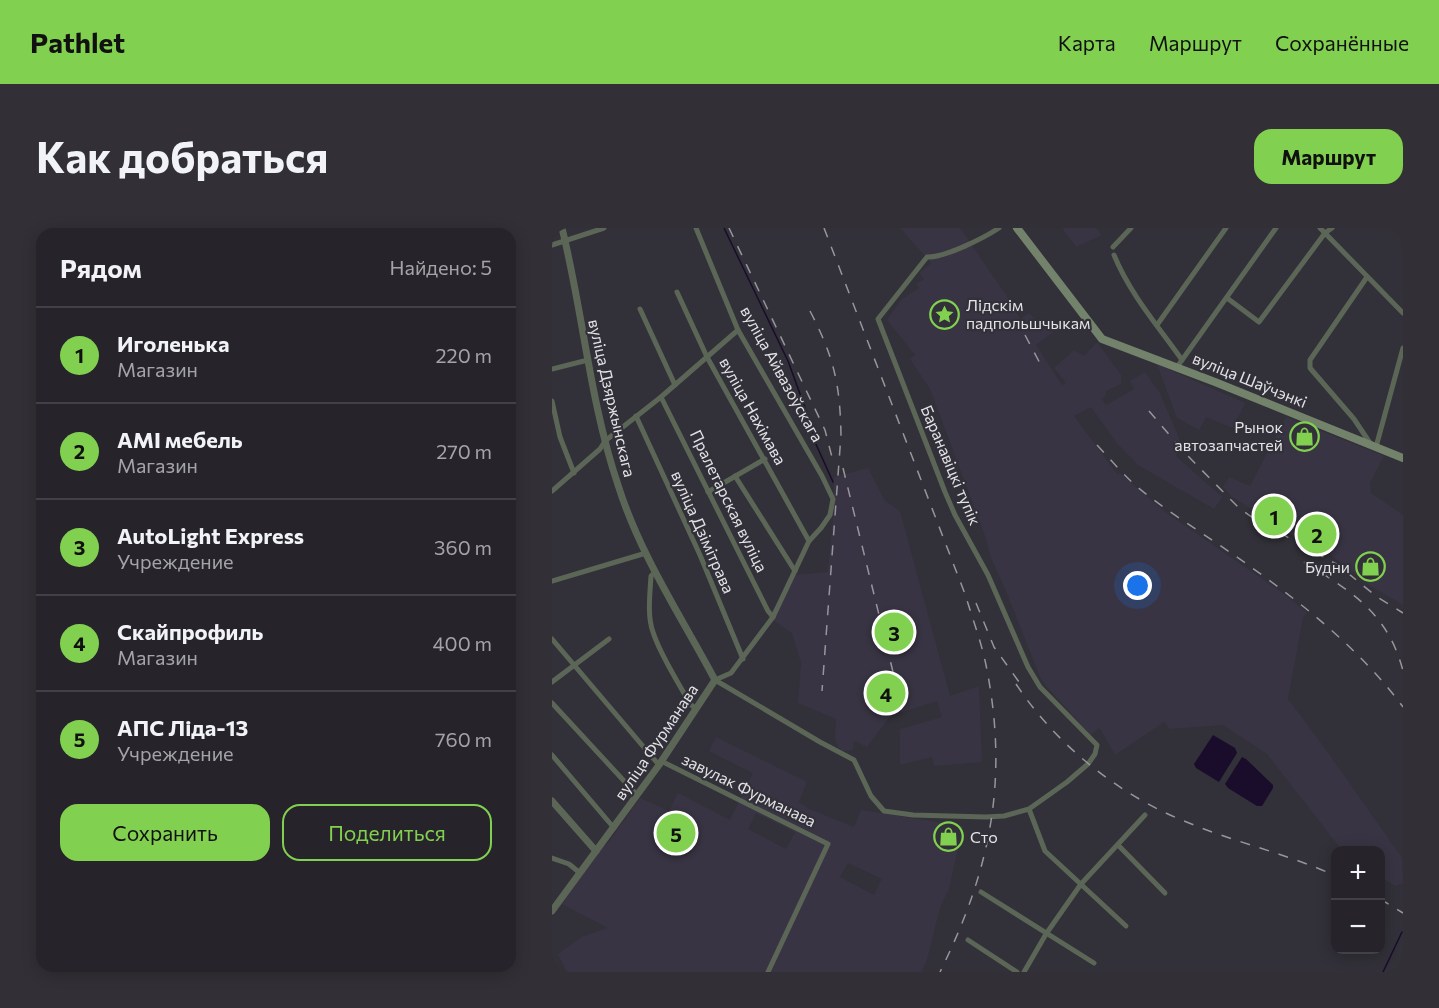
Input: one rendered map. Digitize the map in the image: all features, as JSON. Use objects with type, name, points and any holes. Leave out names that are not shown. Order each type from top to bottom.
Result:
[{"type":"main road","points":[[1017,228],[1102,339],[1179,363]]},
{"type":"main road","name":"вуліца Шаўчэнкі","points":[[1179,363],[1403,458]]},
{"type":"street","name":"вуліца Дзяржынскага","points":[[562,228],[605,441],[618,487],[654,573],[715,680],[854,760],[871,796],[884,811],[913,815],[986,817],[1004,816],[1029,809]]},
{"type":"street","points":[[552,245],[604,228]]},
{"type":"street","name":"вуліца Айвазоўскага","points":[[696,228],[738,330],[822,476],[832,499]]},
{"type":"street","name":"Баранавіцкі тупік","points":[[999,228],[967,246],[940,256],[927,257],[878,319],[949,500],[988,575],[1028,667],[1040,687],[1097,745],[1095,754],[1088,764],[1029,809]]},
{"type":"street","points":[[1113,247],[1131,228]]},
{"type":"street","points":[[1157,325],[1226,228]]},
{"type":"street","points":[[1179,363],[1276,228]]},
{"type":"street","points":[[1227,298],[1259,322],[1323,230],[1332,228]]},
{"type":"street","points":[[1323,230],[1403,313]]},
{"type":"street","name":"вуліца Шаўчэнкі","points":[[1114,255],[1138,301],[1157,325],[1179,363]]},
{"type":"street","points":[[1367,277],[1310,360],[1310,368],[1374,446]]},
{"type":"street","name":"вуліца Нахімава","points":[[677,292],[708,357],[809,541]]},
{"type":"street","points":[[640,309],[675,385]]},
{"type":"street","points":[[552,491],[600,449],[605,441],[661,397],[738,330]]},
{"type":"street","points":[[1374,446],[1403,348]]},
{"type":"street","points":[[552,369],[588,360]]},
{"type":"street","name":"Пралетарская вуліца","points":[[661,397],[773,617]]},
{"type":"street","points":[[552,401],[560,437],[574,472]]},
{"type":"street","name":"вуліца Дзімітрава","points":[[636,416],[700,555],[743,659]]},
{"type":"street","points":[[708,492],[765,459]]},
{"type":"street","points":[[735,476],[795,572]]},
{"type":"street","name":"вуліца Фурманава","points":[[552,911],[660,763],[715,680],[731,673],[773,617],[809,541],[822,528],[830,515],[832,499]]},
{"type":"street","points":[[552,581],[645,553]]},
{"type":"street","points":[[654,573],[651,576],[650,614],[653,634],[690,704],[695,708]]},
{"type":"street","points":[[552,639],[573,666],[660,763]]},
{"type":"street","points":[[552,682],[609,639]]},
{"type":"street","points":[[552,703],[637,795]]},
{"type":"street","points":[[552,755],[614,828]]},
{"type":"street","name":"завулак Фурманава","points":[[660,763],[828,844],[768,972]]},
{"type":"street","points":[[552,801],[596,851]]},
{"type":"street","points":[[1029,809],[1045,852],[1126,926]]},
{"type":"street","points":[[1024,972],[1046,934],[1081,884],[1145,815]]},
{"type":"street","points":[[1118,845],[1165,893]]},
{"type":"street","points":[[552,858],[569,864],[580,873]]},
{"type":"street","points":[[981,892],[1094,963]]},
{"type":"street","points":[[968,940],[1017,972]]},
{"type":"shaded area","points":[[900,228],[960,228],[1020,319],[1029,313],[1041,325],[1049,326],[1053,332],[1036,345],[1062,385],[1066,383],[1054,368],[1074,350],[1084,356],[1097,342],[1121,375],[1121,384],[1106,391],[1102,399],[1106,405],[1134,389],[1130,381],[1145,372],[1160,393],[1183,448],[1176,456],[1222,497],[1214,509],[1138,465],[1116,442],[1091,407],[1074,416],[1118,475],[1120,473],[1164,511],[1284,594],[1307,613],[1303,618],[1288,699],[1402,858],[1403,883],[1395,886],[1385,880],[1385,846],[1339,846],[1267,754],[1223,725],[1170,729],[1164,722],[1115,755],[1099,728],[1091,735],[1045,685],[991,558],[985,536],[930,389],[910,359],[915,355],[887,320],[901,300],[919,288],[916,284],[924,279],[919,273],[931,263]]},
{"type":"shaded area","points":[[1062,228],[1096,228],[1102,235],[1076,247]]},
{"type":"shaded area","points":[[1157,364],[1245,403],[1233,428],[1206,417],[1199,430],[1177,418]]},
{"type":"shaded area","points":[[1286,417],[1384,456],[1370,483],[1371,493],[1403,515],[1403,605],[1369,585],[1331,555],[1292,535],[1231,496],[1223,487],[1229,477],[1250,486]]},
{"type":"shaded area","points":[[868,468],[885,501],[900,511],[950,696],[979,686],[982,762],[934,766],[932,757],[900,765],[900,729],[942,717],[937,701],[890,716],[867,747],[854,741],[853,750],[843,751],[838,747],[835,739],[836,719],[798,703],[801,663],[792,633],[768,617],[795,575],[828,572],[834,507],[834,477]]},
{"type":"shaded area","points":[[1213,735],[1235,748],[1237,753],[1219,782],[1196,768],[1194,764]]},
{"type":"shaded area","points":[[716,737],[807,782],[799,802],[807,808],[854,827],[861,810],[963,826],[949,889],[940,908],[927,960],[921,972],[567,972],[558,954],[582,937],[608,928],[562,904],[600,849],[608,843],[640,798],[669,811],[678,793],[730,820],[753,773],[709,751]],"holes":[[[756,813],[795,832],[786,849],[748,829]],[[848,863],[882,879],[874,895],[840,877]]]},
{"type":"shaded area","points":[[1242,757],[1273,785],[1262,806],[1257,806],[1225,784]]},
{"type":"waterway","points":[[724,228],[788,361],[811,424],[815,442],[833,482]]},
{"type":"waterway","points":[[1383,972],[1402,932]]},
{"type":"railway","points":[[729,228],[825,430],[834,465]]},
{"type":"railway","points":[[824,228],[965,594],[984,656],[993,707],[996,747],[991,823],[972,897],[940,972]]},
{"type":"railway","points":[[810,311],[825,343],[834,371],[841,435],[822,691]]},
{"type":"railway","points":[[1025,335],[1043,369]]},
{"type":"railway","points":[[1149,411],[1184,452],[1239,508],[1338,565],[1377,597],[1403,613]]},
{"type":"railway","points":[[1097,445],[1125,476],[1145,493],[1293,598],[1317,618],[1363,660],[1403,707]]},
{"type":"railway","points":[[843,468],[894,676]]},
{"type":"railway","points":[[1304,562],[1352,594],[1378,619],[1388,634],[1403,671]]},
{"type":"railway","points":[[976,603],[994,647],[1024,689]]},
{"type":"railway","points":[[1016,684],[1032,707],[1071,748],[1092,767],[1139,799],[1163,812],[1207,830],[1300,861],[1331,874]]},
{"type":"railway","points":[[1382,900],[1403,913]]},
{"type":"place","name":"Лідскім падпольшчыкам","points":[[945,314]]},
{"type":"place","name":"Рынок автозапчастей","points":[[1304,436]]},
{"type":"place","name":"Иголенька","points":[[1274,516]]},
{"type":"place","name":"AMI мебель","points":[[1317,534]]},
{"type":"place","name":"Будни","points":[[1371,567]]},
{"type":"place","name":"AutoLight Express","points":[[894,632]]},
{"type":"place","name":"Скайпрофиль","points":[[886,693]]},
{"type":"place","name":"АПС Ліда-13","points":[[676,833]]},
{"type":"place","name":"Сто","points":[[949,837]]}]
